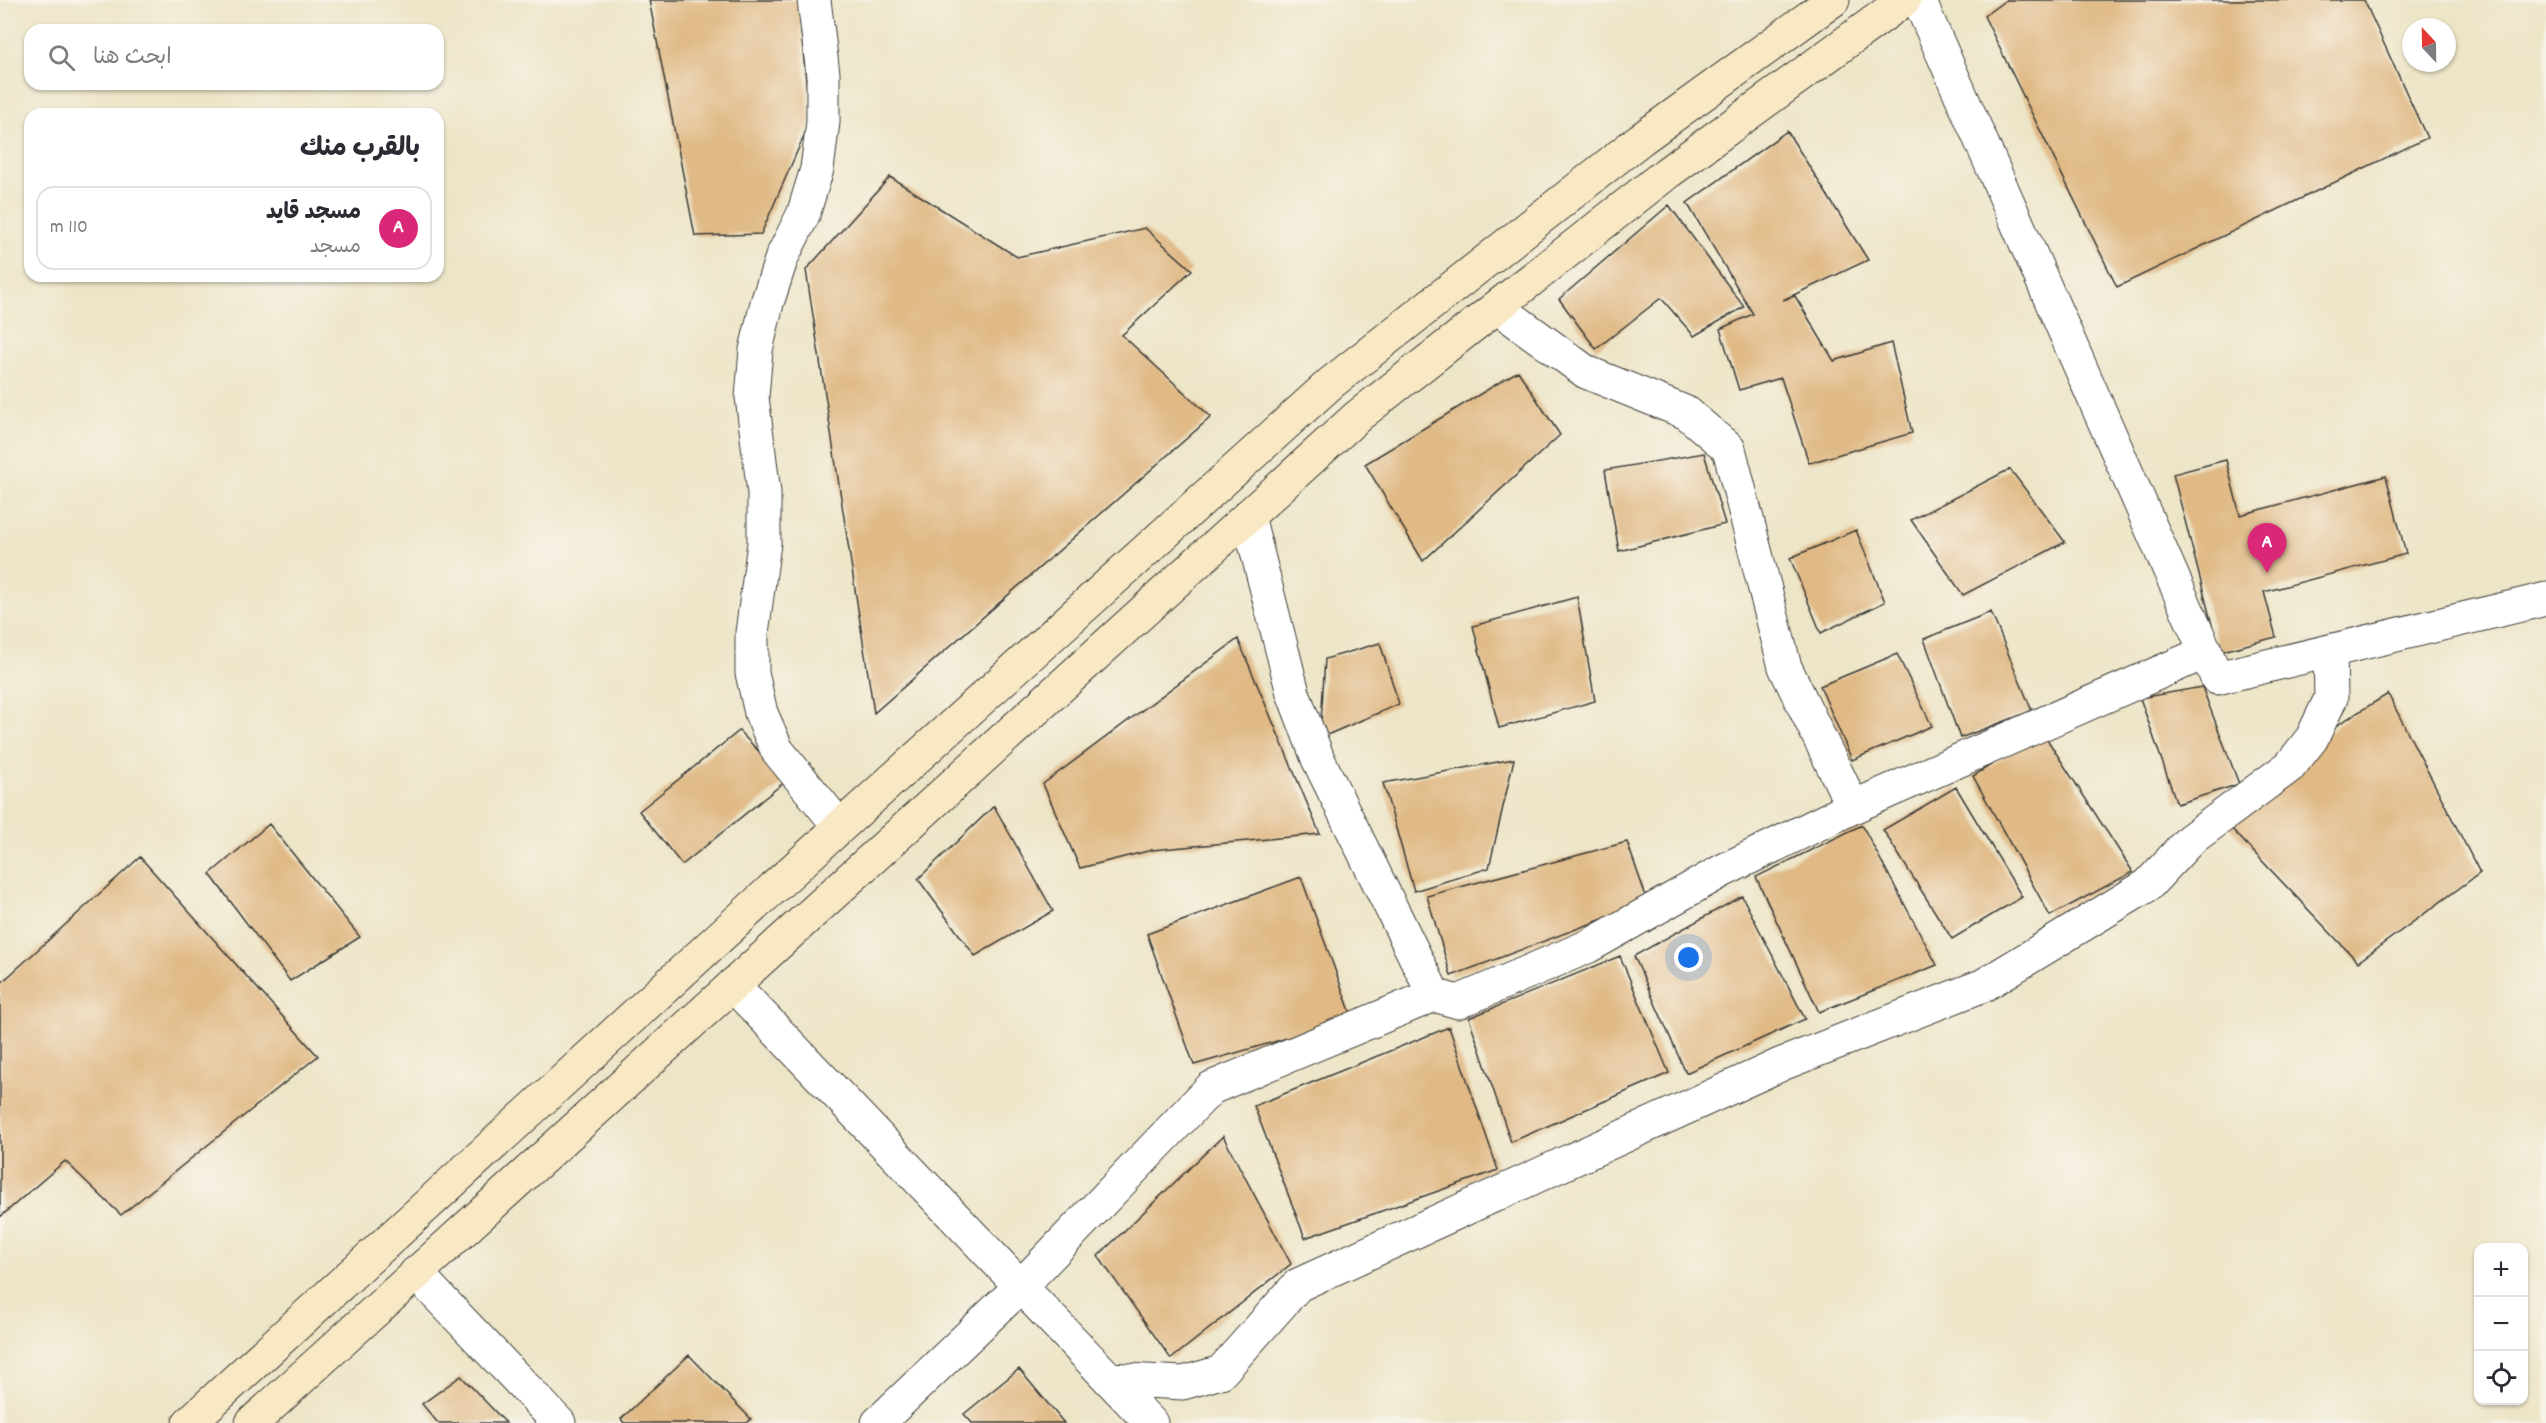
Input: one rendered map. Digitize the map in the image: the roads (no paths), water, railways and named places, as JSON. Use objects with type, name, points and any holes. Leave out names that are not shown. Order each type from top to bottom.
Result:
[{"type":"street","points":[[814,0],[823,74],[823,122],[817,169],[803,215],[779,266],[766,303],[756,350],[752,397],[764,493],[764,543],[752,633],[752,673],[761,713],[777,750],[840,827]]},
{"type":"street","points":[[189,1423],[840,827],[1331,383],[1641,140],[1833,0]]},
{"type":"street","points":[[252,1423],[1358,416],[1667,173],[1904,0]]},
{"type":"street","points":[[1919,0],[2217,678],[2546,599]]},
{"type":"street","points":[[1497,307],[1586,372],[1687,413],[1729,449],[1785,667],[1853,807]]},
{"type":"street","points":[[1248,516],[1293,693],[1317,759],[1434,995]]},
{"type":"street","points":[[1109,1380],[1183,1383],[1221,1372],[1298,1285],[1782,1064],[1995,979],[2148,885],[2190,840],[2290,766],[2312,738],[2331,698],[2330,651]]},
{"type":"street","points":[[878,1423],[1020,1287],[1211,1088],[1434,995],[1458,1002],[1589,946],[1722,871],[1853,807],[2206,652]]},
{"type":"street","points":[[733,984],[1151,1423]]},
{"type":"street","points":[[416,1273],[559,1423]]},
{"type":"place","name":"مسجد قايد","points":[[2267,573]]}]
